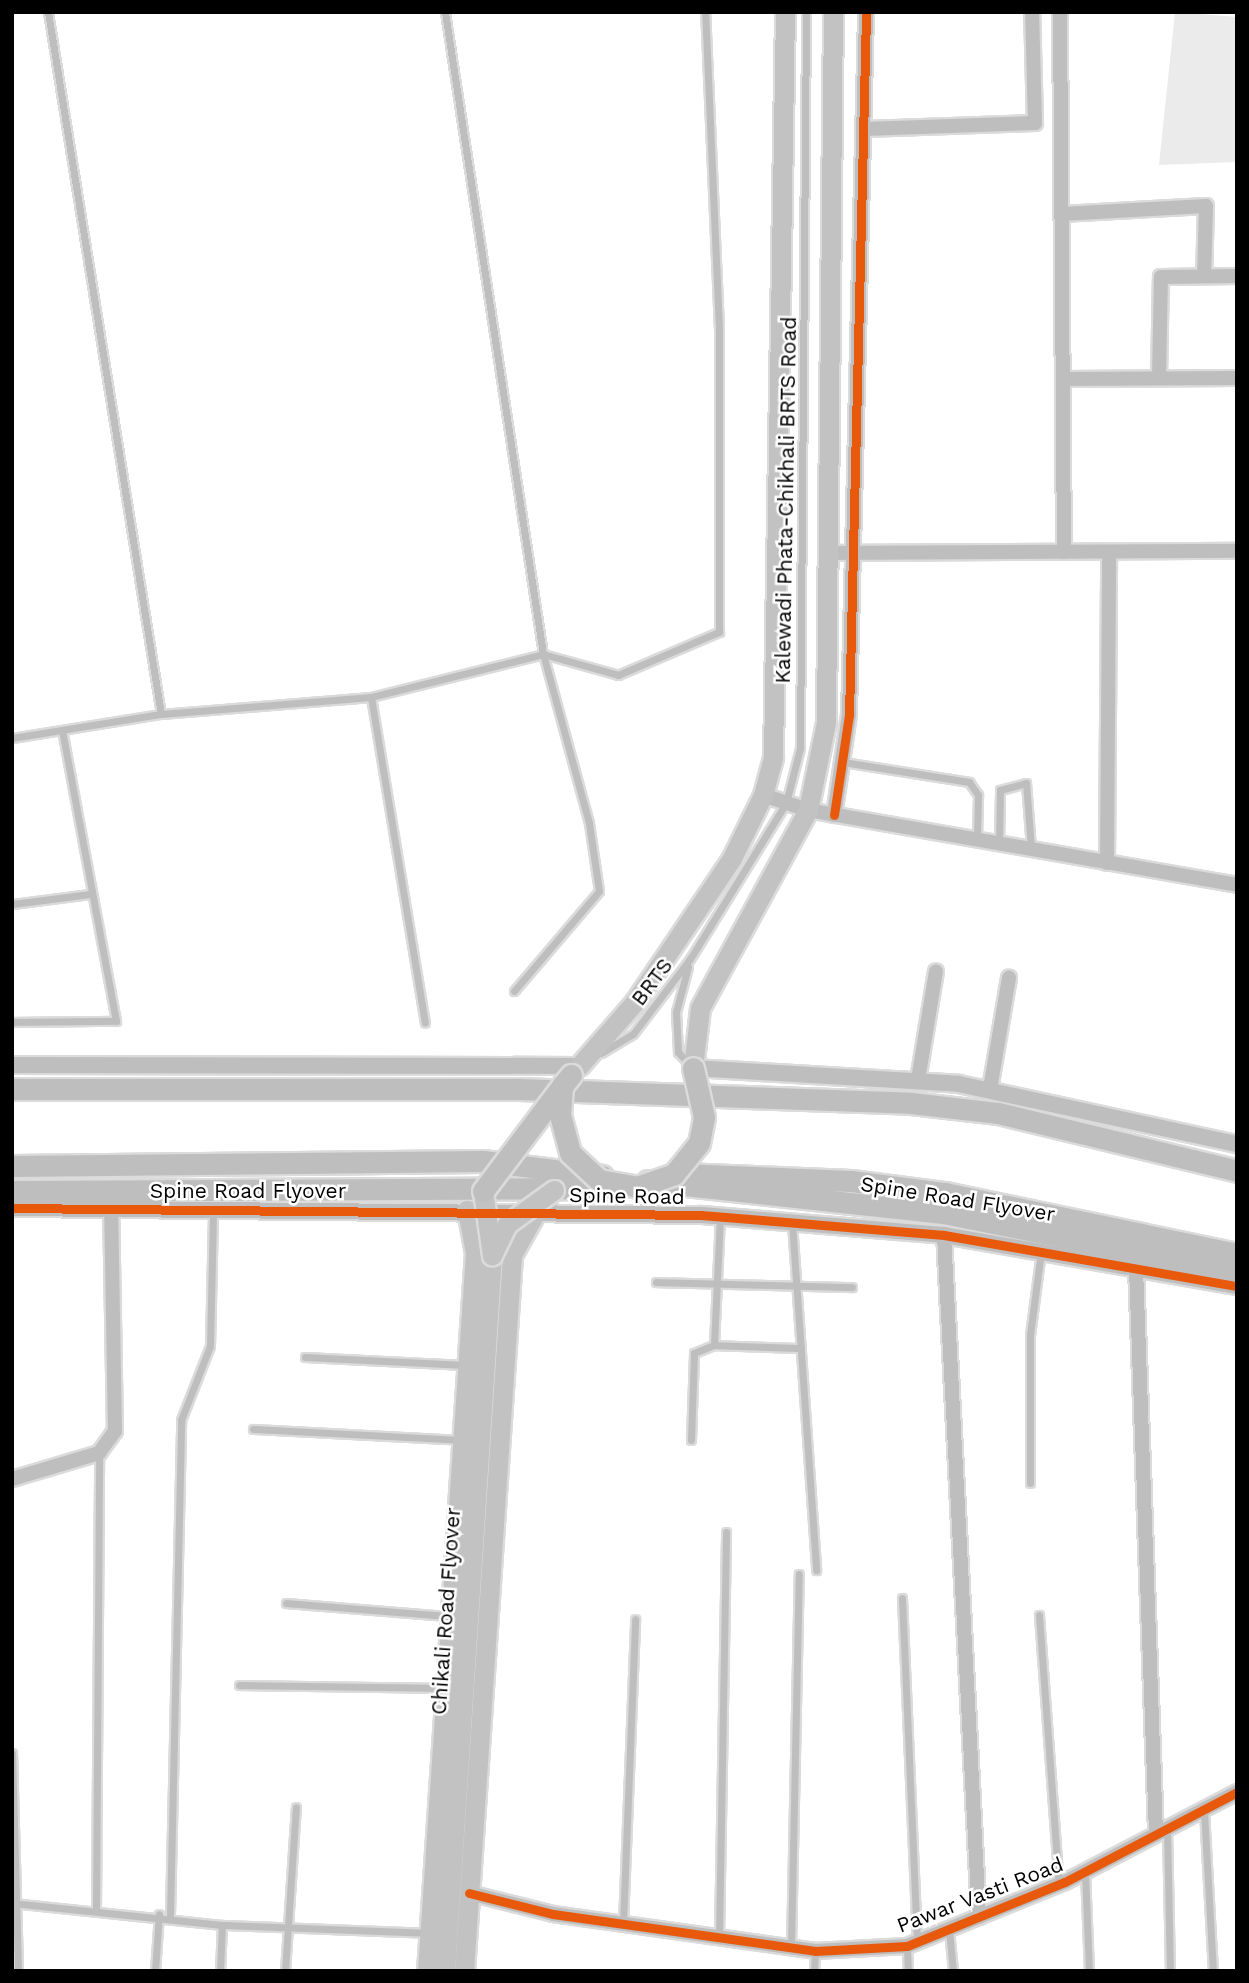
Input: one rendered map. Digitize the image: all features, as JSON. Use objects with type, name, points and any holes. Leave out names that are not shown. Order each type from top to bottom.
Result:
[{"type":"main road","points":[[483,1191],[570,1075],[634,1003],[693,920],[763,795],[778,719],[785,12]]},
{"type":"main road","points":[[674,1174],[693,1155],[703,1130],[691,1044],[704,999],[793,848],[808,810],[826,722],[833,12]]},
{"type":"main road","points":[[570,1075],[561,1128],[570,1153],[587,1172],[624,1187]]},
{"type":"main road","points":[[12,1089],[519,1089],[911,1103],[998,1113],[1237,1171]]},
{"type":"main road","name":"Spine Road","points":[[12,1166],[484,1161],[945,1213],[1237,1272]]},
{"type":"main road","name":"Spine Road Flyover","points":[[12,1191],[554,1190],[624,1187],[674,1174],[851,1181],[945,1193],[1237,1254]]},
{"type":"main road","name":"Chikali Road Flyover","points":[[492,1255],[507,1224],[554,1190]]},
{"type":"main road","name":"Chikali Road Flyover","points":[[445,1971],[492,1255],[483,1191]]},
{"type":"main road","points":[[427,1971],[475,1253],[467,1210]]},
{"type":"main road","points":[[464,1971],[512,1255],[536,1212]]},
{"type":"main road","points":[[944,1235],[945,1213]]},
{"type":"street","points":[[834,815],[843,762],[865,129],[866,12]]},
{"type":"street","points":[[865,129],[1035,123],[1032,12]]},
{"type":"street","points":[[1060,12],[1064,552]]},
{"type":"street","points":[[1062,214],[1206,206],[1204,276]]},
{"type":"street","points":[[1159,378],[1161,277],[1237,276]]},
{"type":"street","points":[[1063,379],[1237,378]]},
{"type":"street","points":[[827,553],[1237,551]]},
{"type":"street","points":[[1107,863],[1109,552]]},
{"type":"street","points":[[763,795],[808,810],[834,815],[1237,885]]},
{"type":"street","points":[[918,1080],[936,971]]},
{"type":"street","points":[[990,1089],[1009,978]]},
{"type":"street","points":[[12,1065],[570,1075]]},
{"type":"street","points":[[693,1068],[918,1080],[990,1089],[1237,1144]]},
{"type":"street","name":"Spine Road","points":[[12,1208],[467,1210],[720,1217],[944,1235],[1237,1286]]},
{"type":"street","points":[[12,1479],[99,1453],[115,1431],[111,1208]]},
{"type":"street","points":[[944,1235],[979,1917]]},
{"type":"street","points":[[1136,1267],[1162,1832]]},
{"type":"street","name":"Pawar Vasti Road","points":[[469,1893],[623,1924],[815,1951],[912,1944],[1059,1885],[1237,1792]]},
{"type":"lane","points":[[48,12],[162,714]]},
{"type":"lane","points":[[445,12],[543,654],[589,823],[599,891],[514,991]]},
{"type":"lane","points":[[12,738],[162,714],[371,697],[543,654],[618,675],[719,632],[719,329],[705,12]]},
{"type":"lane","name":"Kalewadi Phata-Chikhali BRTS Road","points":[[690,959],[786,803],[800,747],[806,12]]},
{"type":"lane","points":[[371,697],[425,1023]]},
{"type":"lane","points":[[12,1022],[116,1021],[90,894],[62,730]]},
{"type":"lane","points":[[843,762],[969,782],[978,795],[977,840]]},
{"type":"lane","points":[[999,844],[1000,790],[1026,783],[1031,849]]},
{"type":"lane","points":[[12,904],[90,894]]},
{"type":"lane","name":"BRTS","points":[[570,1075],[633,1034],[690,959]]},
{"type":"lane","name":"BRTS","points":[[690,959],[676,1012],[678,1052],[693,1068]]},
{"type":"lane","points":[[170,1915],[181,1420],[210,1346],[213,1209]]},
{"type":"lane","points":[[714,1345],[720,1217]]},
{"type":"lane","points":[[792,1223],[816,1570]]},
{"type":"lane","points":[[1030,1483],[1030,1335],[1041,1251]]},
{"type":"lane","points":[[656,1282],[852,1287]]},
{"type":"lane","points":[[691,1440],[694,1353],[714,1345],[801,1348]]},
{"type":"lane","points":[[304,1357],[467,1366]]},
{"type":"lane","points":[[253,1429],[463,1440]]},
{"type":"lane","points":[[96,1908],[99,1453]]},
{"type":"lane","points":[[719,1937],[726,1532]]},
{"type":"lane","points":[[791,1947],[799,1574]]},
{"type":"lane","points":[[902,1598],[912,1944],[908,1971]]},
{"type":"lane","points":[[286,1603],[451,1616]]},
{"type":"lane","points":[[1039,1615],[1059,1885]]},
{"type":"lane","points":[[623,1924],[635,1619]]},
{"type":"lane","points":[[239,1685],[446,1688]]},
{"type":"lane","points":[[12,1753],[14,1903],[18,1971]]},
{"type":"lane","points":[[285,1971],[296,1807]]},
{"type":"lane","points":[[1203,1810],[1213,1971]]},
{"type":"lane","points":[[1162,1832],[1170,1971]]},
{"type":"lane","points":[[1085,1872],[1089,1971]]},
{"type":"lane","points":[[14,1903],[170,1915],[222,1925],[430,1933]]},
{"type":"lane","points":[[155,1971],[159,1914]]},
{"type":"lane","points":[[220,1971],[222,1925]]},
{"type":"lane","points":[[949,1929],[953,1971]]},
{"type":"lane","points":[[814,1971],[815,1951]]},
{"type":"shaded area","points":[[1175,12],[1237,17],[1237,162],[1159,165]]},
{"type":"cycle path","points":[[834,815],[849,715],[866,12]]},
{"type":"cycle path","points":[[12,1208],[701,1215],[944,1235],[1237,1286]]},
{"type":"cycle path","points":[[469,1893],[553,1914],[815,1951],[907,1946],[1065,1882],[1237,1792]]}]
